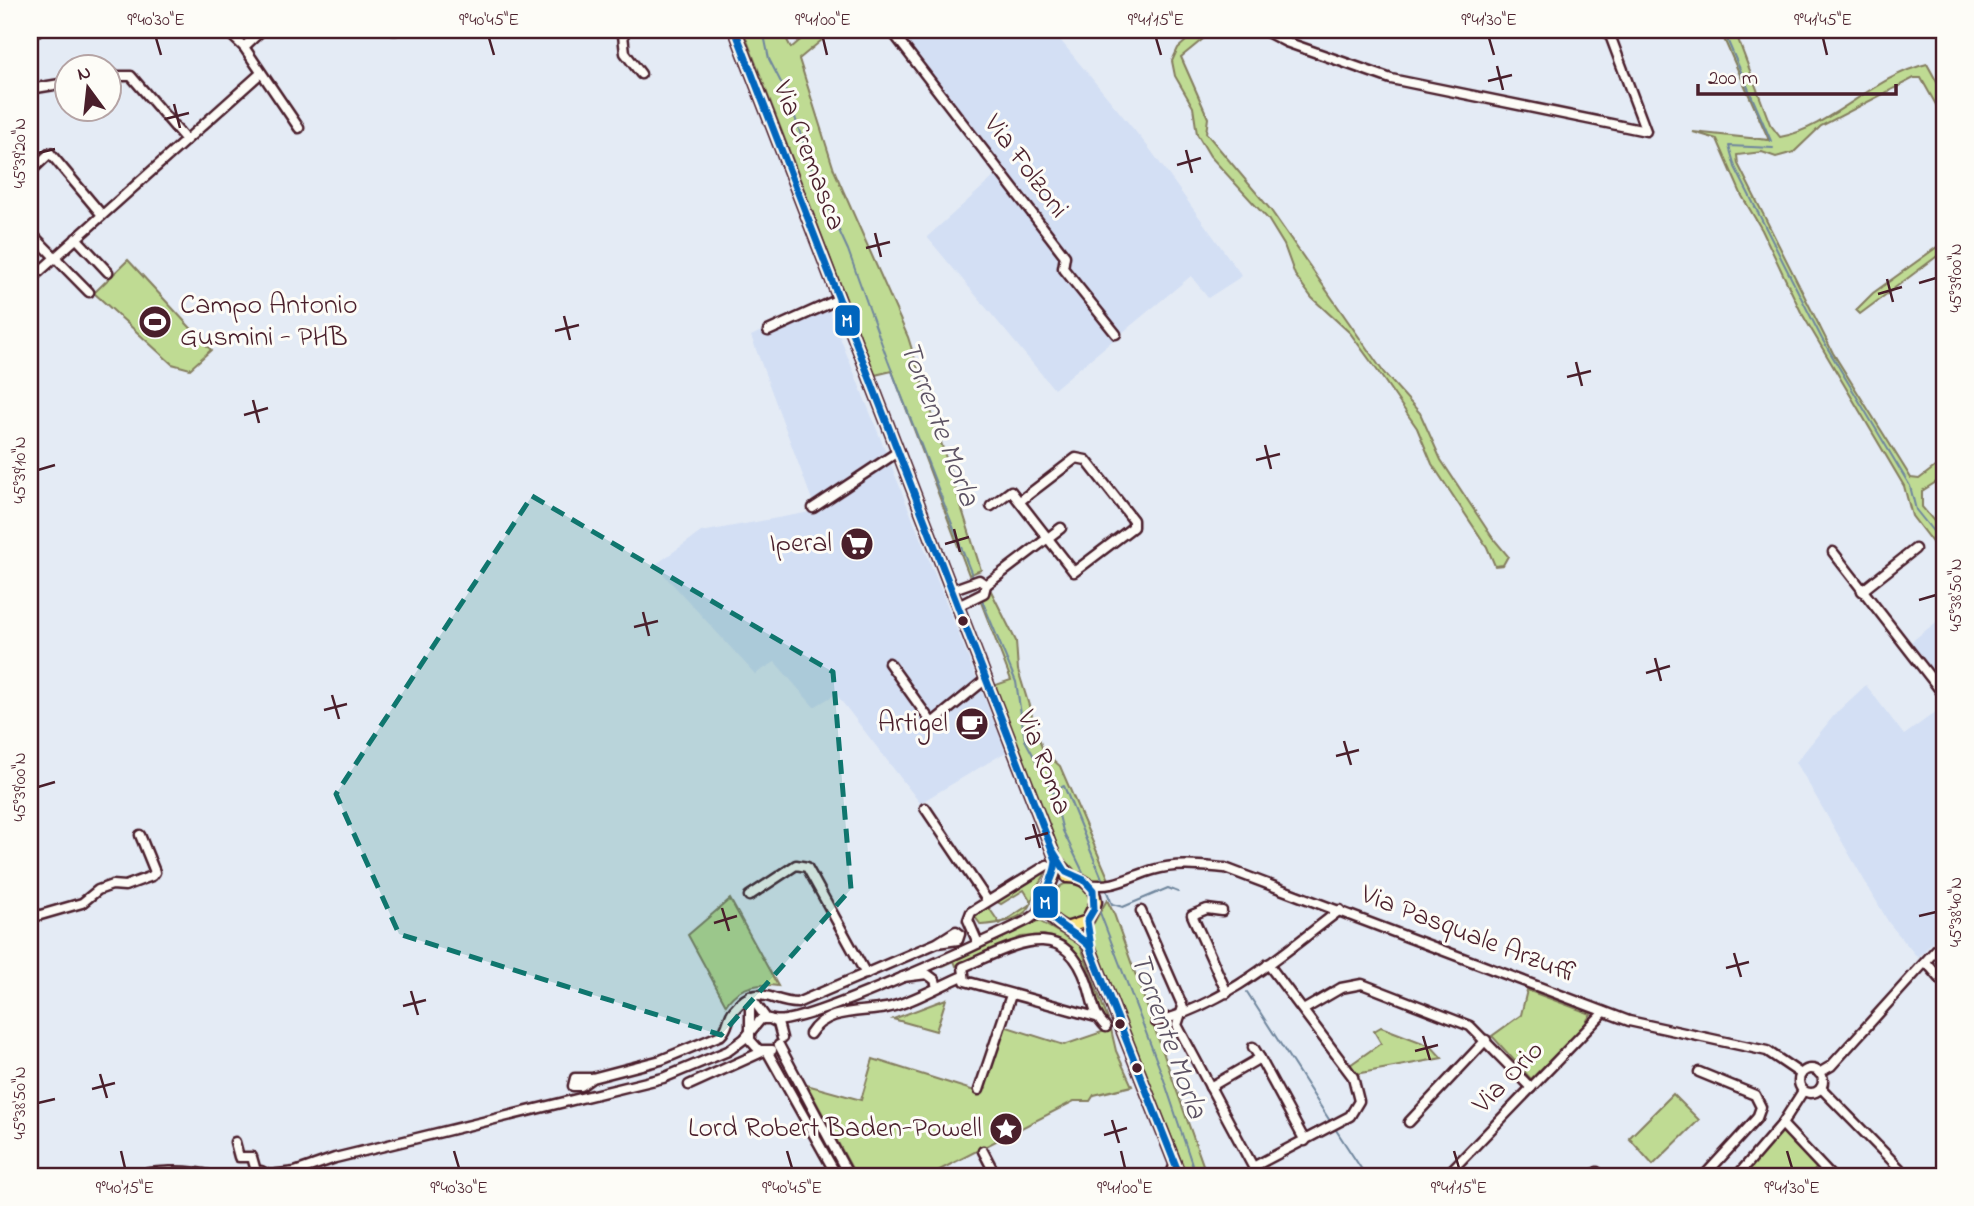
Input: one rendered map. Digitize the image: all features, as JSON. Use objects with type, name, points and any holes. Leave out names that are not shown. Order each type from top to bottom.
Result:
[{"type":"main road","name":"Via Cremasca","points":[[735,30],[900,451],[986,680]]},
{"type":"main road","name":"Via Roma","points":[[986,680],[1052,862],[1054,883],[1045,899]]},
{"type":"main road","name":"Via Roma","points":[[1052,862],[1071,876],[1089,884]]},
{"type":"main road","points":[[1054,883],[1071,876]]},
{"type":"main road","points":[[1089,884],[1096,902],[1087,921],[1089,946]]},
{"type":"main road","points":[[1045,899],[1051,918],[1081,934],[1089,946],[1180,1176]]},
{"type":"main road","points":[[1069,927],[1087,921]]},
{"type":"street","points":[[30,37],[38,30]]},
{"type":"street","points":[[226,30],[244,47],[299,128]]},
{"type":"street","points":[[244,47],[262,30]]},
{"type":"street","points":[[619,30],[623,35],[625,53],[641,74]]},
{"type":"street","name":"Via Folzoni","points":[[891,30],[1065,256],[1063,268],[1116,334]]},
{"type":"street","points":[[1263,30],[1286,42],[1391,79],[1646,131],[1608,30]]},
{"type":"street","points":[[30,280],[261,74]]},
{"type":"street","points":[[122,76],[131,76],[186,140]]},
{"type":"street","points":[[30,89],[52,85]]},
{"type":"street","points":[[30,172],[50,153],[102,215]]},
{"type":"street","points":[[30,232],[89,292]]},
{"type":"street","points":[[76,238],[108,272]]},
{"type":"street","points":[[768,331],[839,299]]},
{"type":"street","points":[[813,508],[900,451]]},
{"type":"street","points":[[991,506],[1011,491],[1074,572],[1133,527],[1133,520],[1086,460],[1076,458],[1020,501]]},
{"type":"street","points":[[958,606],[1061,528]]},
{"type":"street","points":[[1862,590],[1915,549]]},
{"type":"street","points":[[1833,552],[1944,695]]},
{"type":"street","points":[[951,590],[980,588]]},
{"type":"street","points":[[889,663],[932,723],[986,680]]},
{"type":"street","points":[[925,808],[987,900]]},
{"type":"street","points":[[30,918],[82,903],[98,890],[112,885],[125,886],[152,876],[155,872],[140,835]]},
{"type":"street","points":[[978,943],[968,920],[971,912],[1052,862]]},
{"type":"street","name":"Via Pasquale Arzuffi","points":[[1096,902],[1103,891],[1116,883],[1154,870],[1185,864],[1225,868],[1629,1021],[1767,1051],[1801,1074]]},
{"type":"street","points":[[749,896],[796,865],[807,867],[866,974]]},
{"type":"street","name":"Via Pasquale Arzuffi","points":[[1089,884],[1116,883]]},
{"type":"street","points":[[235,1142],[239,1157],[252,1157],[249,1175],[292,1174],[335,1158],[663,1078],[728,1051],[756,1022],[768,1018],[782,1023],[809,1015],[949,957],[1028,920],[1038,913],[1045,899]]},
{"type":"street","points":[[1222,911],[1207,909],[1192,915],[1227,993]]},
{"type":"street","points":[[1156,1022],[1178,1016],[1227,993],[1340,910]]},
{"type":"street","points":[[1140,911],[1183,1007],[1177,1025],[1258,1176]]},
{"type":"street","points":[[1028,920],[1051,918]]},
{"type":"street","points":[[1096,1017],[965,981],[963,967],[1035,940],[1058,944],[1079,960],[1096,1017],[1106,1027]]},
{"type":"street","points":[[1803,1091],[1799,1080],[1801,1074],[1810,1070],[1819,1073],[1831,1066],[1944,941]]},
{"type":"street","points":[[592,1077],[661,1060],[721,1035],[731,1013],[750,996],[767,994],[797,1003],[937,943]]},
{"type":"street","points":[[938,986],[936,974],[949,957]]},
{"type":"street","points":[[1926,961],[1944,983]]},
{"type":"street","points":[[1253,1167],[1350,1116],[1359,1101],[1353,1077],[1305,1009],[1268,964]]},
{"type":"street","points":[[900,977],[927,974],[938,986]]},
{"type":"street","points":[[810,1034],[823,1021],[861,1008],[887,1008],[963,976]]},
{"type":"street","points":[[1305,1009],[1340,988],[1362,984],[1470,1026],[1531,1088]]},
{"type":"street","points":[[979,1090],[1011,995]]},
{"type":"street","points":[[750,996],[768,1018],[781,1028],[780,1041],[849,1176]]},
{"type":"street","points":[[750,996],[753,1018],[750,1031],[837,1176]]},
{"type":"street","points":[[768,1018],[765,1003],[777,996]]},
{"type":"street","points":[[731,1013],[745,1012],[753,1018]]},
{"type":"street","name":"Via Orio","points":[[1446,1176],[1604,1012]]},
{"type":"street","points":[[689,1085],[780,1041],[787,1029],[809,1015]]},
{"type":"street","points":[[1409,1122],[1486,1040]]},
{"type":"street","points":[[1253,1046],[1305,1141]]},
{"type":"street","points":[[728,1051],[762,1050]]},
{"type":"street","points":[[1210,1087],[1260,1058]]},
{"type":"street","points":[[1699,1072],[1755,1095],[1761,1107],[1757,1118],[1704,1176]]},
{"type":"street","points":[[1819,1073],[1821,1088],[1907,1176]]},
{"type":"street","points":[[1803,1091],[1813,1093],[1821,1088]]},
{"type":"street","points":[[1737,1176],[1782,1124],[1803,1091]]},
{"type":"street","points":[[1782,1124],[1831,1176]]},
{"type":"street","points":[[983,1151],[996,1176]]},
{"type":"street","points":[[1170,1176],[1174,1164]]},
{"type":"street","points":[[1814,1176],[1822,1166]]},
{"type":"street","points":[[124,1176],[166,1171],[214,1176]]},
{"type":"highlighted area","points":[[532,496],[833,672],[851,889],[721,1035],[399,934],[336,794]]},
{"type":"shaded area","points":[[885,30],[1052,30],[1149,148],[1242,276],[1208,298],[1191,276],[1054,389],[927,237],[995,176]]},
{"type":"shaded area","points":[[825,300],[1006,752],[920,803],[836,694],[814,707],[775,662],[755,674],[655,565],[701,532],[816,511],[751,336]]},
{"type":"shaded area","points":[[1944,616],[1944,706],[1902,649]]},
{"type":"shaded area","points":[[1866,685],[1904,735],[1944,706],[1944,758],[1935,766],[1944,779],[1944,929],[1918,958],[1889,923],[1796,762],[1836,713]]},
{"type":"green space","points":[[743,30],[782,30],[791,48],[812,30],[834,30],[799,59],[834,170],[908,337],[981,570],[969,575],[892,371],[875,375]]},
{"type":"green space","points":[[1198,30],[1214,30],[1181,57],[1208,118],[1206,133],[1270,209],[1384,373],[1420,413],[1441,460],[1492,537],[1508,556],[1503,565],[1495,566],[1487,547],[1432,464],[1417,428],[1377,370],[1350,333],[1312,298],[1295,275],[1284,245],[1268,219],[1210,156],[1197,134],[1193,107],[1175,76],[1172,61],[1178,48]]},
{"type":"green space","points":[[1720,30],[1732,30],[1738,39],[1770,124],[1780,137],[1817,123],[1889,79],[1927,64],[1944,95],[1944,119],[1921,78],[1914,78],[1821,126],[1794,152],[1776,157],[1762,152],[1737,155],[1738,164],[1833,353],[1911,478],[1919,479],[1944,460],[1944,477],[1922,491],[1922,507],[1944,533],[1944,558],[1912,516],[1904,486],[1801,312],[1762,230],[1742,196],[1717,139],[1693,132],[1769,140]]},
{"type":"green space","points":[[1944,242],[1944,251],[1860,314],[1856,310],[1873,293]]},
{"type":"green space","name":"Campo Antonio Gusmini - PHB","points":[[128,260],[211,350],[190,369],[172,364],[94,293]]},
{"type":"green space","points":[[991,591],[1016,641],[1018,670],[1043,751],[1060,766],[1110,882],[1099,886],[1065,865],[993,686],[1011,680],[979,597]]},
{"type":"green space","points":[[1046,868],[1032,902],[1024,890],[1001,904],[994,900]]},
{"type":"green space","points":[[1071,883],[1084,889],[1090,902],[1084,915],[1071,921],[1058,915],[1052,902],[1058,889]]},
{"type":"green space","points":[[730,899],[778,986],[749,987],[736,994],[726,1005],[688,935]]},
{"type":"green space","points":[[1107,900],[1207,1176],[1187,1176],[1093,941],[1092,926]]},
{"type":"green space","points":[[1031,904],[1016,918],[1003,922]]},
{"type":"green space","points":[[987,905],[999,923],[981,925],[975,917],[977,911]]},
{"type":"green space","points":[[1039,921],[1080,945],[1110,1025],[1116,1051],[1132,1086],[1094,1095],[1090,1101],[1074,1101],[928,1176],[856,1176],[807,1085],[861,1100],[873,1059],[981,1093],[1004,1026],[1064,1045],[1108,1030],[1080,957],[1058,939],[1044,935],[1021,937],[956,966],[954,961],[943,966],[1028,923]]},
{"type":"green space","points":[[1527,990],[1591,1014],[1583,1027],[1531,1079],[1492,1036],[1521,1015]]},
{"type":"green space","points":[[946,999],[936,1031],[893,1019]]},
{"type":"green space","points":[[1381,1027],[1431,1046],[1442,1058],[1356,1074],[1350,1065],[1381,1043],[1374,1031]]},
{"type":"green space","points":[[1673,1094],[1699,1120],[1653,1165],[1629,1138]]},
{"type":"green space","points":[[1781,1129],[1817,1167],[1810,1176],[1750,1176],[1745,1172]]},
{"type":"waterway","name":"Torrente Morla","points":[[763,30],[769,59],[789,98],[813,174],[848,250],[888,361],[974,580]]},
{"type":"waterway","points":[[1723,30],[1771,141]]},
{"type":"waterway","points":[[1773,148],[1729,146],[1735,167],[1822,339],[1910,486],[1916,510],[1944,545]]},
{"type":"waterway","name":"Torrente Morla","points":[[981,598],[1016,682],[1025,740],[1053,792],[1063,831],[1084,874]]},
{"type":"waterway","points":[[1054,791],[1064,786],[1103,881]]},
{"type":"waterway","points":[[1107,892],[1112,904],[1123,907],[1168,888],[1178,892]]},
{"type":"waterway","name":"Torrente Morla","points":[[1099,910],[1163,1077],[1196,1176]]},
{"type":"waterway","points":[[1247,992],[1330,1121]]},
{"type":"waterway","points":[[1336,1130],[1366,1176]]},
{"type":"transit line","name":"M","points":[[735,30],[1056,860],[1046,893],[1046,907],[1054,920],[1089,946],[1180,1176]]},
{"type":"transit line","name":"M","points":[[1053,851],[1066,872],[1084,880],[1093,890],[1094,909],[1087,921],[1092,953]]},
{"type":"place","name":"Campo Antonio Gusmini - PHB","points":[[155,322]]},
{"type":"place","name":"Iperal","points":[[857,544]]},
{"type":"place","name":"Artigel","points":[[972,724]]},
{"type":"place","name":"Lord Robert Baden-Powell","points":[[1006,1129]]}]
